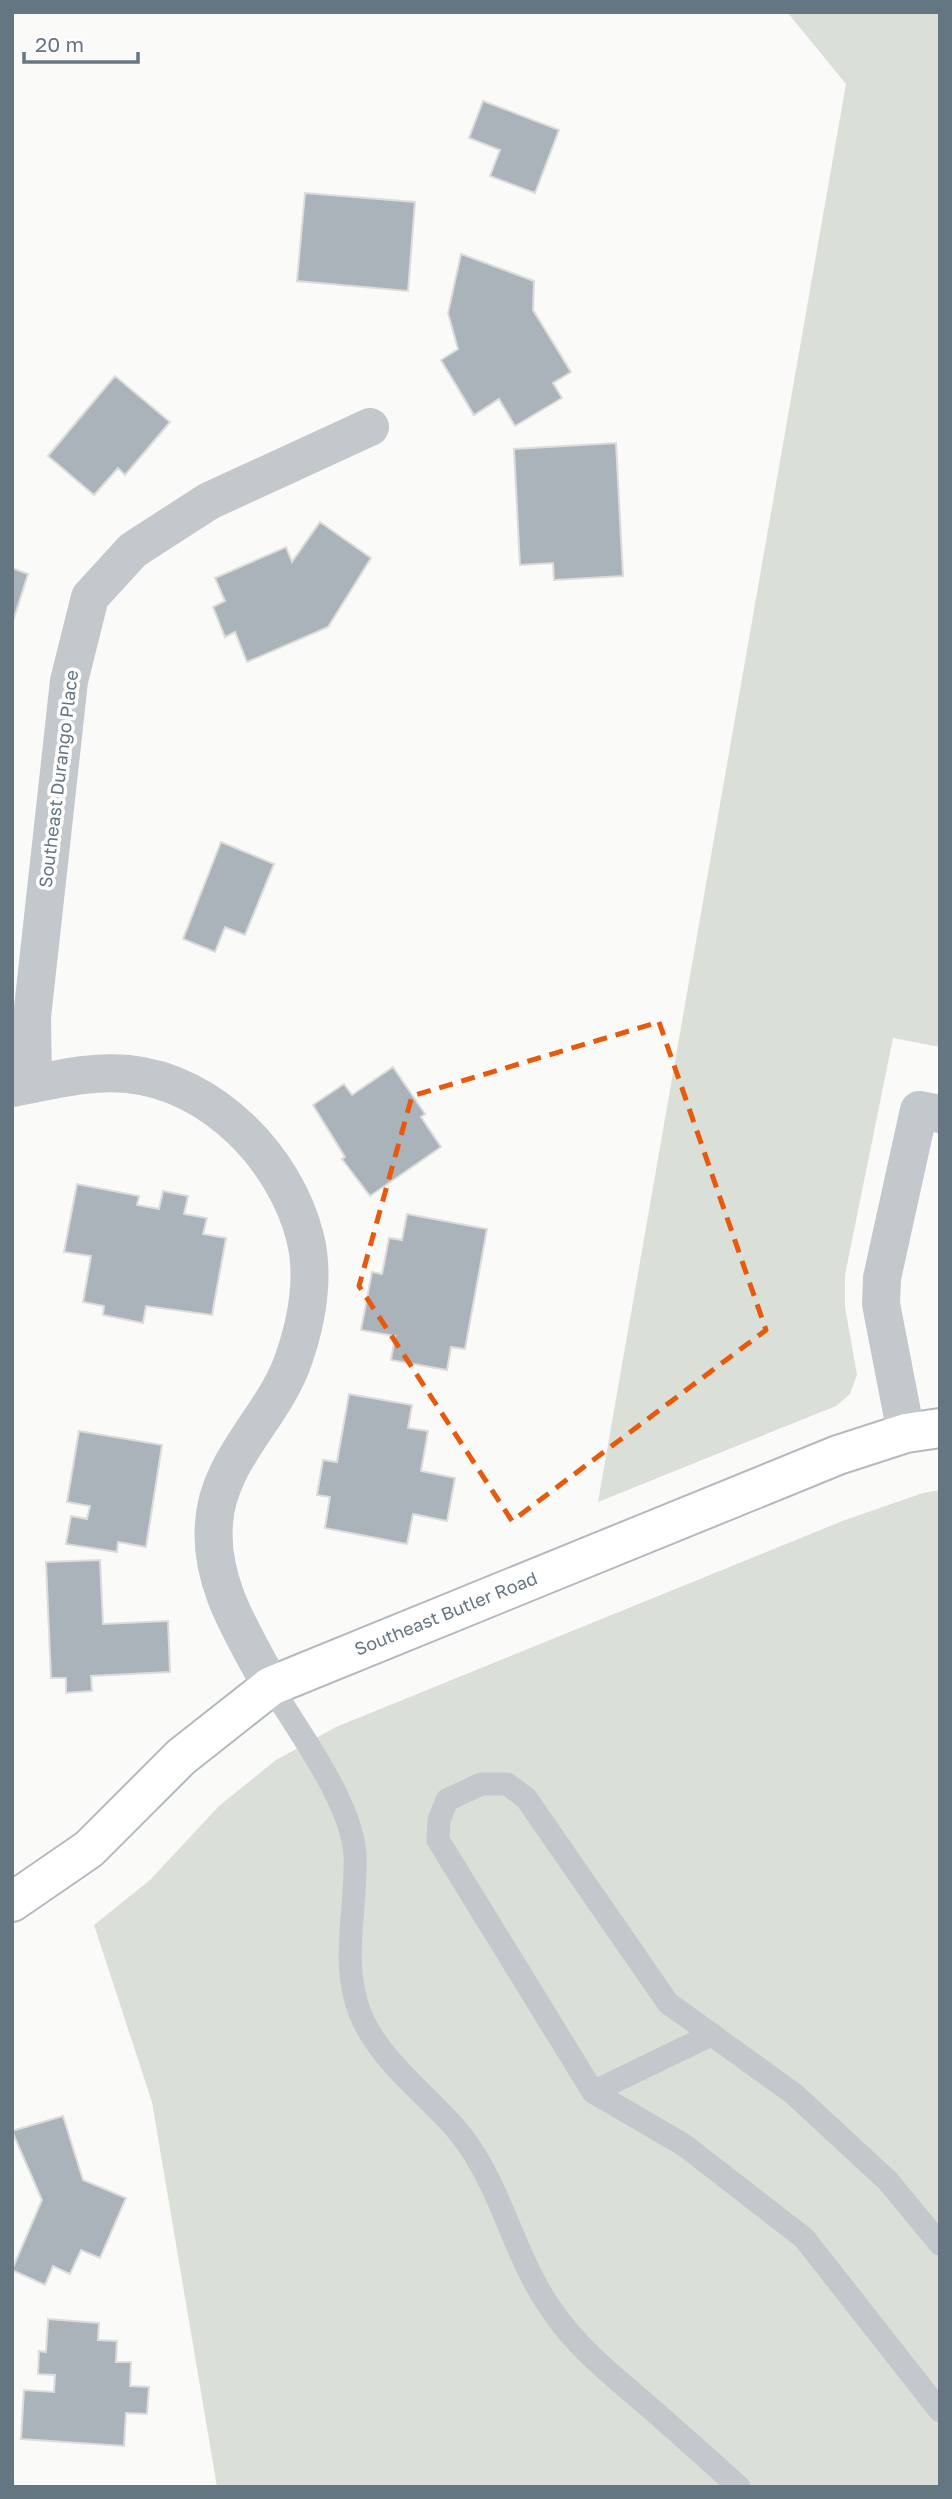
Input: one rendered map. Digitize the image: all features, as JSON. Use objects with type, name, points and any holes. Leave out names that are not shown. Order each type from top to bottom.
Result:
[{"type":"main road","name":"Southeast Butler Road","points":[[12,1902],[89,1849],[181,1757],[271,1686],[838,1455],[923,1431]]},
{"type":"street","name":"Southeast Durango Place","points":[[23,1086],[68,681],[90,597],[134,550],[209,501],[370,427]]},
{"type":"street","points":[[23,1086],[89,1073],[130,1074],[177,1088],[210,1104],[244,1132],[275,1171],[291,1200],[306,1238],[309,1283],[304,1325],[293,1361],[276,1398],[239,1451],[222,1488],[214,1522],[216,1559],[226,1602],[271,1686]]},
{"type":"street","points":[[923,1431],[881,1304],[890,1236],[929,1112]]},
{"type":"lane","points":[[271,1686],[340,1802],[351,1829],[355,1854],[349,1949],[360,2014],[379,2045],[460,2134],[485,2169],[521,2256],[550,2308],[584,2352],[739,2487]]},
{"type":"lane","points":[[940,2244],[888,2181],[794,2094],[668,2003],[526,1798],[507,1784],[481,1784],[447,1800],[439,1820],[438,1840],[593,2092],[684,2145],[804,2238],[940,2412]]},
{"type":"lane","points":[[593,2092],[711,2035]]},
{"type":"highlighted area","points":[[659,1022],[766,1330],[512,1521],[359,1286],[412,1096]]},
{"type":"shaded area","points":[[787,12],[940,12],[940,1047],[893,1038],[845,1275],[845,1307],[857,1375],[850,1394],[836,1406],[598,1502],[846,84]]},
{"type":"shaded area","points":[[940,1490],[940,2487],[217,2487],[152,2102],[94,1925],[150,1880],[219,1806],[276,1760],[336,1727],[845,1520],[923,1493]]},
{"type":"building","points":[[483,101],[559,130],[535,193],[490,176],[500,150],[469,138]]},
{"type":"building","points":[[305,193],[415,202],[408,291],[297,281]]},
{"type":"building","points":[[461,254],[534,281],[533,310],[571,372],[553,383],[562,398],[515,426],[499,399],[474,415],[441,360],[458,349],[448,313]]},
{"type":"building","points":[[115,376],[170,422],[125,475],[118,468],[94,495],[48,456]]},
{"type":"building","points":[[616,443],[623,576],[554,580],[553,563],[520,565],[514,449]]},
{"type":"building","points":[[320,522],[371,558],[328,627],[247,662],[235,632],[225,637],[213,607],[225,601],[215,578],[286,547],[292,562]]},
{"type":"building","points":[[12,568],[28,574],[13,621],[12,621]]},
{"type":"building","points":[[221,842],[274,864],[245,935],[225,927],[215,952],[183,939]]},
{"type":"building","points":[[393,1067],[425,1114],[421,1117],[441,1147],[370,1196],[342,1159],[345,1157],[313,1105],[344,1084],[352,1095]]},
{"type":"building","points":[[77,1184],[139,1196],[137,1205],[159,1209],[163,1191],[188,1196],[184,1214],[207,1218],[203,1234],[226,1238],[212,1315],[146,1306],[143,1323],[103,1315],[104,1306],[83,1302],[91,1256],[64,1252]]},
{"type":"building","points":[[407,1214],[487,1229],[465,1349],[451,1347],[447,1370],[391,1360],[395,1336],[361,1330],[372,1272],[382,1274],[389,1238],[402,1240]]},
{"type":"building","points":[[349,1394],[412,1405],[408,1428],[428,1431],[421,1471],[455,1478],[447,1521],[413,1514],[407,1544],[325,1528],[330,1497],[317,1495],[323,1460],[337,1462]]},
{"type":"building","points":[[79,1431],[162,1445],[146,1547],[118,1542],[117,1552],[66,1544],[71,1516],[87,1519],[90,1506],[67,1502]]},
{"type":"building","points":[[100,1560],[103,1624],[168,1621],[170,1672],[91,1676],[92,1691],[66,1693],[66,1678],[51,1678],[46,1562]]},
{"type":"building","points":[[63,2116],[83,2180],[126,2198],[100,2258],[81,2250],[70,2274],[53,2266],[45,2285],[12,2270],[42,2200],[12,2131]]},
{"type":"building","points":[[48,2319],[99,2323],[98,2340],[117,2341],[116,2362],[131,2362],[130,2386],[149,2387],[147,2414],[126,2413],[124,2446],[21,2439],[24,2390],[54,2392],[55,2375],[38,2374],[39,2351],[46,2352]]}]
